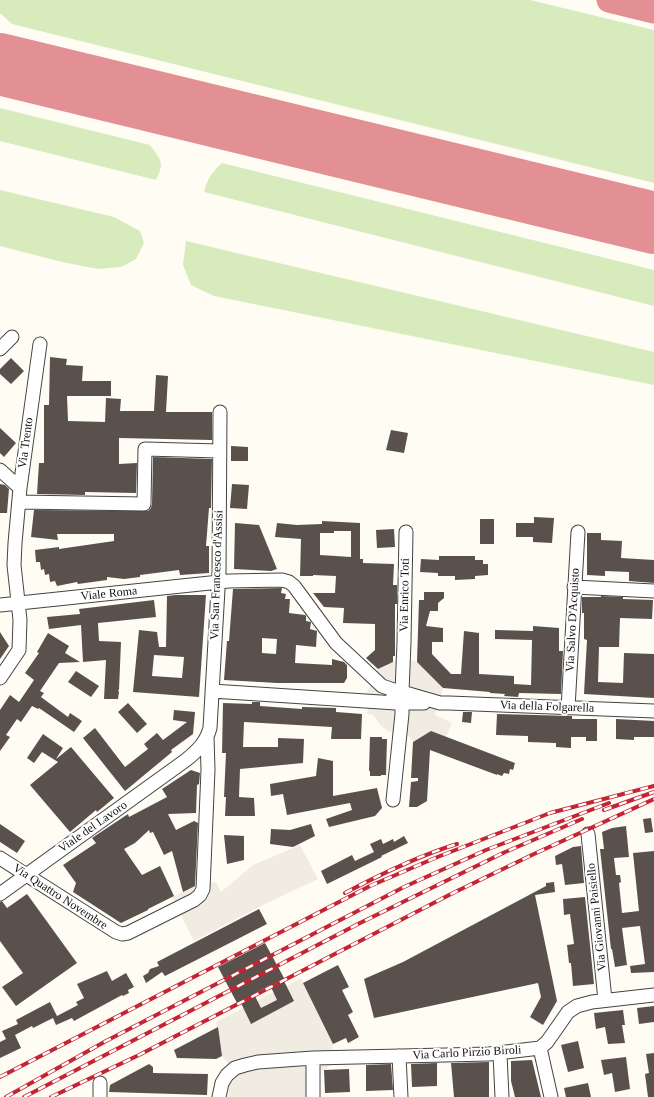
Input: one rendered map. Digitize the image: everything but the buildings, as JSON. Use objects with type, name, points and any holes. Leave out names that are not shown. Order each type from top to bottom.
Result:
[{"type":"street","points":[[0,349],[12,337]]},
{"type":"street","name":"Via Trento","points":[[0,678],[19,650],[20,620],[14,565],[15,543],[20,488],[40,344]]},
{"type":"street","name":"Via San Francesco d'Assisi","points":[[186,760],[203,744],[210,728],[218,582],[220,412]]},
{"type":"street","points":[[19,502],[144,504],[145,449],[219,451]]},
{"type":"street","points":[[0,470],[20,488]]},
{"type":"street","name":"Via Enrico Toti","points":[[393,800],[402,714],[400,697],[404,658],[406,532]]},
{"type":"street","name":"Via Salvo D'Acquisto","points":[[568,708],[578,532]]},
{"type":"street","name":"Viale Roma","points":[[0,605],[218,582],[282,580],[289,582],[294,586],[336,643],[382,686]]},
{"type":"street","points":[[574,587],[654,591]]},
{"type":"street","points":[[382,686],[400,697]]},
{"type":"street","points":[[378,701],[384,693],[382,686]]},
{"type":"street","name":"Via della Folgarella","points":[[212,691],[378,701],[400,697],[440,703],[654,711]]},
{"type":"street","name":"Via San Francesco d'Assisi","points":[[122,934],[128,933],[194,900],[200,895],[203,889],[208,770],[207,736]]},
{"type":"street","points":[[186,760],[194,761],[208,770]]},
{"type":"street","name":"Viale del Lavoro","points":[[0,894],[186,760]]},
{"type":"street","name":"Via Giovanni Paisiello","points":[[588,834],[605,1000]]},
{"type":"street","name":"Via Quattro Novembre","points":[[0,858],[86,914],[122,934]]},
{"type":"street","points":[[551,1097],[540,1048],[548,1042],[570,1010],[582,1004],[654,995]]},
{"type":"street","name":"Via Carlo Pirzio Biroli","points":[[219,1097],[224,1079],[229,1072],[240,1066],[258,1062],[313,1058],[500,1054],[540,1048]]},
{"type":"street","points":[[500,1054],[502,1097]]},
{"type":"street","points":[[399,1056],[401,1097]]},
{"type":"street","points":[[313,1058],[313,1097]]},
{"type":"street","points":[[100,1083],[100,1097]]},
{"type":"green space","points":[[0,0],[530,0],[654,30],[654,183],[12,24],[0,13]]},
{"type":"green space","points":[[0,108],[150,145],[159,158],[161,165],[159,174],[156,180],[0,141]]},
{"type":"green space","points":[[222,163],[654,270],[654,306],[204,192],[210,176]]},
{"type":"green space","points":[[0,190],[114,217],[140,231],[144,243],[136,259],[121,267],[98,269],[62,262],[0,246]]},
{"type":"green space","points":[[186,241],[654,352],[654,385],[214,296],[191,285],[183,265]]},
{"type":"shaded area","points":[[399,658],[417,662],[443,688],[435,715],[452,723],[446,737],[431,731],[413,742],[409,736],[388,731],[380,725],[373,715],[367,714],[367,693],[371,683],[369,679],[378,669]]},
{"type":"shaded area","points":[[300,845],[318,879],[265,904],[194,941],[172,897],[197,885],[216,882],[221,892],[253,865]]},
{"type":"shaded area","points":[[301,978],[333,1044],[331,1052],[331,1065],[324,1070],[306,1070],[306,1097],[228,1097],[231,1082],[227,1062],[222,1056],[216,1022]]},
{"type":"taxiway","points":[[609,0],[654,11]]},
{"type":"taxiway","points":[[0,63],[8,66]]},
{"type":"runway","points":[[0,64],[654,223]]},
{"type":"railway","points":[[0,1077],[370,886],[435,858],[550,813],[654,786]]},
{"type":"railway","points":[[604,810],[654,792]]},
{"type":"railway","points":[[51,1097],[139,1055],[453,893],[654,799]]},
{"type":"railway","points":[[6,1097],[106,1041],[404,887],[486,850],[609,803]]},
{"type":"railway","points":[[24,1097],[360,923],[503,853],[582,819]]},
{"type":"railway","points":[[345,893],[400,866],[457,844]]}]
